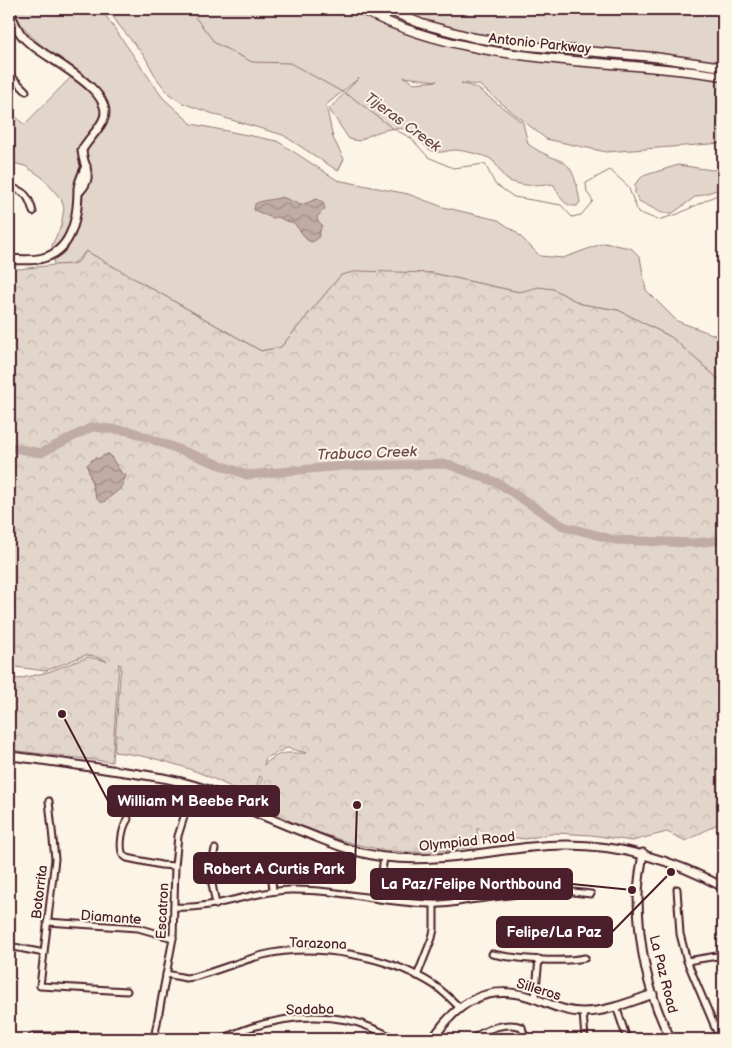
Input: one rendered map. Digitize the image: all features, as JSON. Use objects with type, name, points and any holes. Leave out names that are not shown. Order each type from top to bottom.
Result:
[{"type":"main road","points":[[9,9],[17,28],[26,40],[80,79],[99,96],[105,110],[104,118],[82,150],[86,166],[78,187],[76,220],[70,236],[58,251],[49,256],[39,259],[9,259]]},
{"type":"main road","name":"Antonio Parkway","points":[[360,9],[393,25],[419,34],[475,48],[723,76]]},
{"type":"main road","name":"Antonio Parkway","points":[[386,9],[422,24],[475,38],[528,46],[662,58],[723,67]]},
{"type":"main road","name":"Olympiad Road","points":[[9,756],[143,774],[194,785],[352,851],[384,857],[419,860],[454,858],[532,847],[561,845],[604,846],[642,853],[672,863],[723,887]]},
{"type":"main road","name":"La Paz Road","points":[[642,853],[638,895],[645,961],[664,1028],[671,1039]]},
{"type":"main road","name":"Silleros","points":[[433,1039],[440,1028],[460,1008],[483,994],[516,992],[566,1011],[583,1012],[600,1011],[653,994]]},
{"type":"street","points":[[9,74],[26,91]]},
{"type":"street","points":[[9,187],[24,193],[30,200],[33,212]]},
{"type":"street","name":"Escatron","points":[[154,1039],[173,938],[175,866],[178,836],[194,785]]},
{"type":"street","name":"Botorrita","points":[[49,801],[54,859],[40,986],[127,991]]},
{"type":"street","points":[[128,819],[124,827],[121,847],[123,855],[127,858],[175,866]]},
{"type":"street","points":[[215,849],[210,872],[216,904]]},
{"type":"street","points":[[378,900],[384,857]]},
{"type":"street","points":[[271,870],[273,891]]},
{"type":"street","points":[[677,888],[680,934],[687,961],[720,1039]]},
{"type":"street","points":[[174,907],[200,907],[273,891],[303,890],[378,900],[434,904],[555,890],[591,894]]},
{"type":"street","points":[[417,976],[432,938],[434,904]]},
{"type":"street","name":"Diamante","points":[[47,922],[138,928],[173,938]]},
{"type":"street","points":[[9,946],[44,953]]},
{"type":"street","name":"Tarazona","points":[[166,974],[186,978],[194,977],[265,954],[326,951],[350,954],[389,965],[417,976],[435,986],[460,1008]]},
{"type":"street","points":[[492,954],[539,959],[573,960],[585,958]]},
{"type":"street","points":[[687,961],[723,954]]},
{"type":"street","points":[[534,998],[539,959]]},
{"type":"street","points":[[616,1006],[627,1039]]},
{"type":"street","points":[[583,1012],[585,1039]]},
{"type":"street","name":"Sadaba","points":[[222,1039],[244,1029],[270,1022],[294,1018],[324,1017],[348,1020],[397,1039]]},
{"type":"street","points":[[714,1026],[723,1023]]},
{"type":"street","points":[[473,1039],[492,1028],[517,1025],[522,1027],[525,1039]]},
{"type":"street","points":[[30,1039],[33,1036],[112,1036],[136,1039]]},
{"type":"green space","points":[[13,9],[101,9],[163,98],[192,124],[277,141],[337,180],[408,194],[443,207],[498,220],[516,232],[540,256],[563,258],[604,243],[631,248],[640,257],[646,290],[677,321],[723,338],[723,383],[671,337],[618,310],[581,304],[553,289],[519,292],[432,273],[341,275],[281,347],[261,351],[86,251],[73,263],[54,265],[52,245],[61,226],[64,208],[61,199],[42,177],[25,166],[9,162],[9,109],[24,125],[77,71],[40,44],[25,29]]},
{"type":"green space","points":[[108,9],[723,9],[723,143],[606,152],[546,139],[479,85],[461,83],[477,88],[523,123],[528,144],[564,162],[569,167],[577,185],[580,202],[577,206],[572,206],[562,200],[554,185],[529,185],[512,182],[505,178],[496,164],[489,158],[458,150],[432,151],[413,133],[407,130],[400,128],[386,130],[359,141],[349,139],[329,109],[359,78],[326,105],[333,138],[344,159],[338,171],[283,135],[182,103],[169,94],[157,79],[145,57]],"holes":[[[404,77],[437,81],[414,83]]]},
{"type":"green space","points":[[678,165],[712,170],[723,169],[723,188],[695,197],[673,213],[662,213],[639,201],[635,193],[635,184],[643,176]]},
{"type":"green space","points":[[86,251],[261,351],[281,347],[341,275],[358,271],[432,273],[519,292],[539,287],[553,289],[581,304],[618,310],[671,337],[723,383],[723,821],[686,841],[667,832],[632,841],[591,835],[556,833],[525,839],[486,834],[477,828],[479,846],[441,851],[403,852],[383,850],[344,841],[306,828],[252,802],[262,778],[260,776],[253,795],[179,766],[147,757],[114,752],[121,665],[118,664],[112,762],[9,750],[9,676],[18,679],[48,672],[88,657],[107,661],[86,655],[45,671],[9,666],[9,268],[19,269],[78,262]],"holes":[[[109,454],[122,474],[126,476],[123,481],[94,492],[88,468],[95,457],[97,459]],[[287,748],[307,753],[280,754],[264,765],[266,758]]]},
{"type":"water","points":[[282,197],[301,205],[317,199],[323,202],[325,209],[317,217],[322,225],[317,239],[311,242],[307,240],[294,223],[278,217],[272,218],[254,210],[257,203]]},
{"type":"water","points":[[109,454],[122,474],[126,475],[121,488],[104,502],[100,502],[96,498],[87,465],[95,457],[97,459]]},
{"type":"waterway","name":"Tijeras Creek","points":[[189,9],[215,43],[252,62],[290,63],[353,98],[392,128],[411,138],[428,157],[453,168],[485,164],[495,184],[514,197],[561,205],[572,217],[581,215],[593,201],[587,192],[586,183],[610,170],[628,186],[638,212],[658,220],[678,214],[723,192]]},
{"type":"waterway","name":"Trabuco Creek","points":[[9,447],[41,453],[92,427],[130,431],[247,475],[341,466],[447,464],[498,483],[563,526],[615,540],[694,543],[723,540]]},
{"type":"place","name":"William M Beebe Park","points":[[62,714]]},
{"type":"place","name":"Robert A Curtis Park","points":[[357,805]]},
{"type":"place","name":"Felipe/La Paz","points":[[671,872]]},
{"type":"place","name":"La Paz/Felipe Northbound","points":[[632,890]]}]
